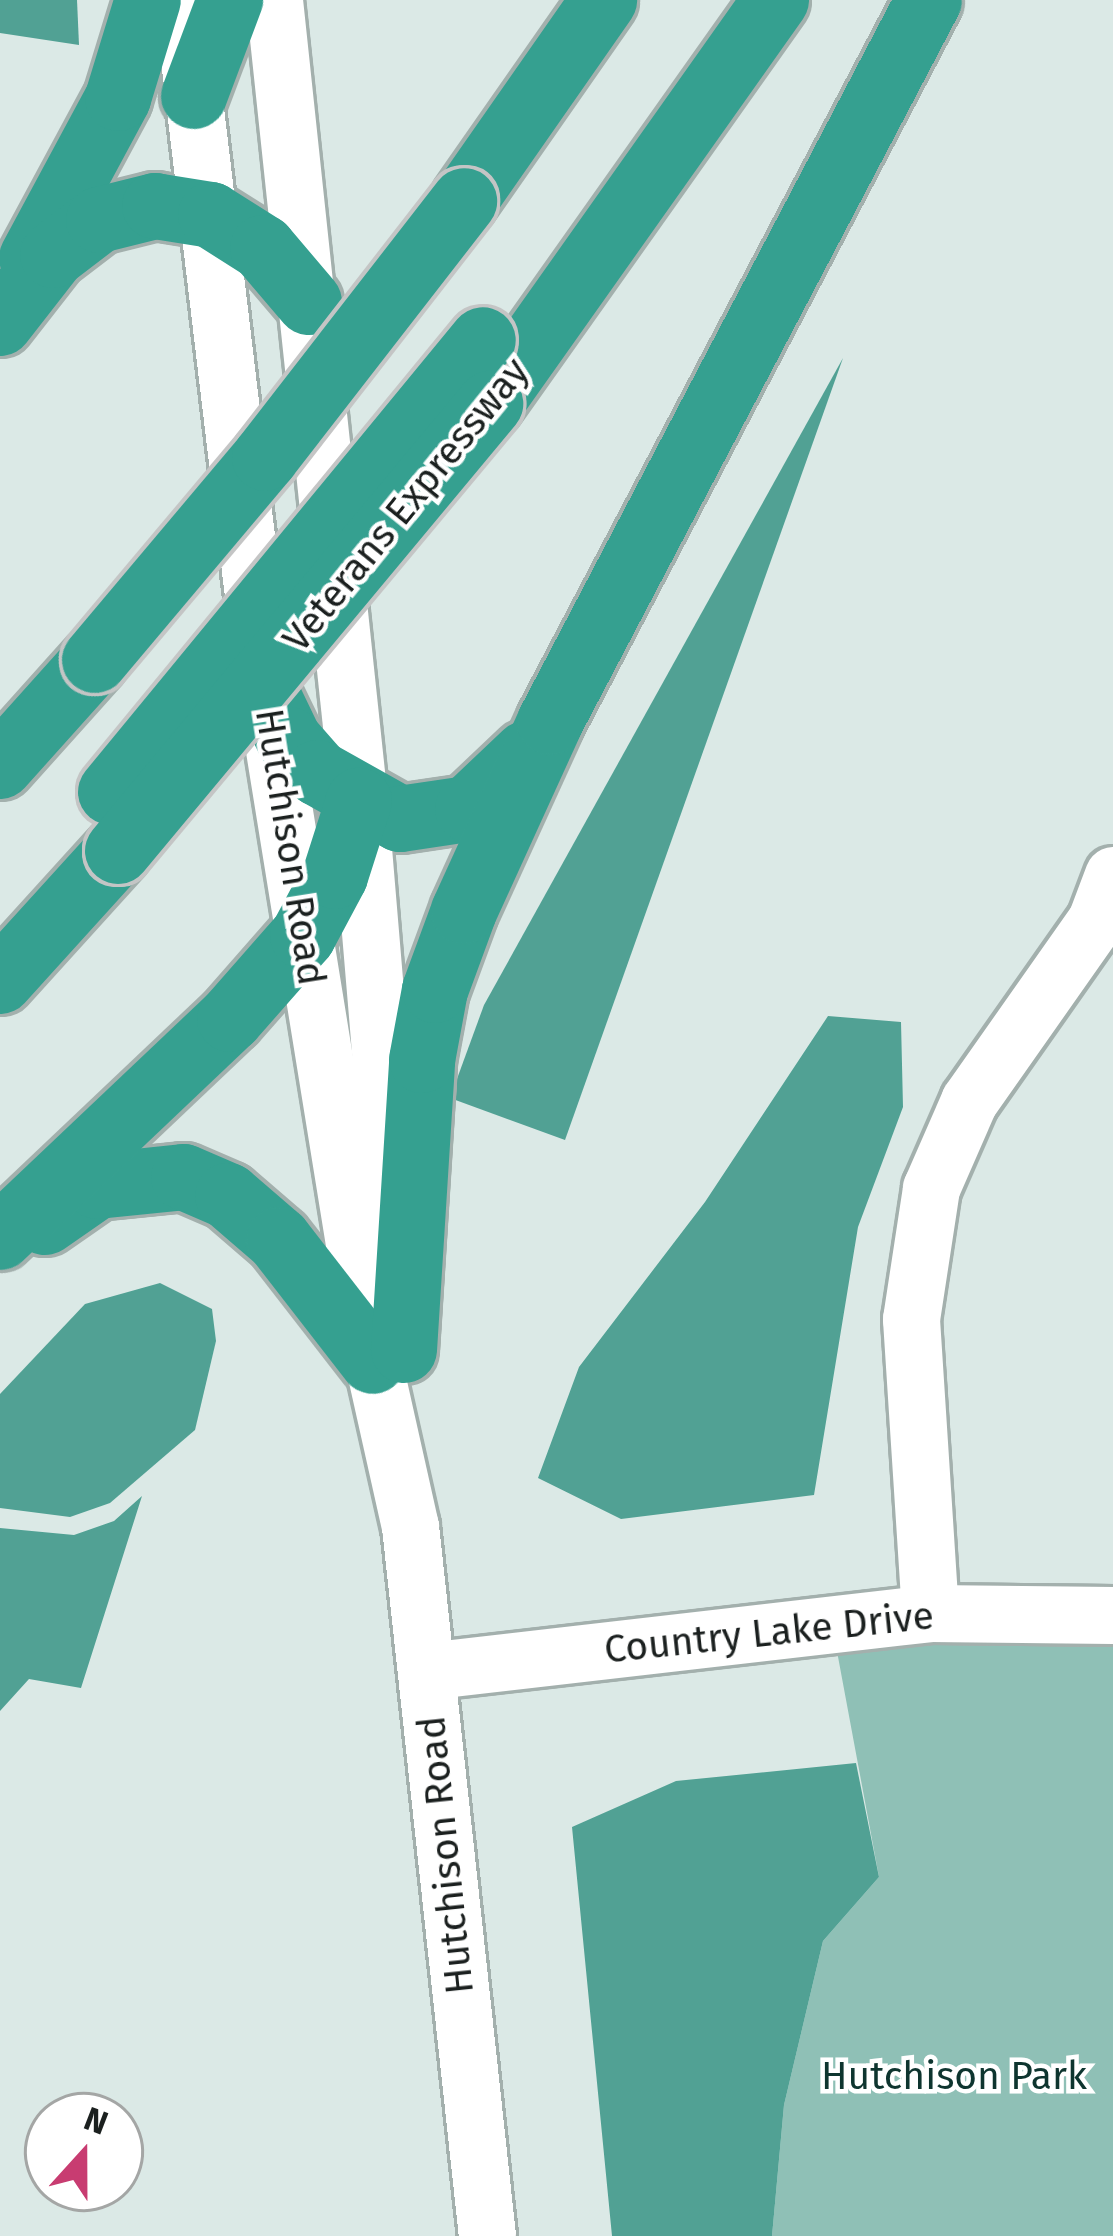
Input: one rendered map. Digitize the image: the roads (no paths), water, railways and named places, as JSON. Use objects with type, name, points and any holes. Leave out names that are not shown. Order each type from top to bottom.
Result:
[{"type":"highway","points":[[0,313],[118,98],[148,0]]},
{"type":"highway","points":[[194,96],[230,0]]},
{"type":"highway","points":[[0,766],[265,458],[464,201],[604,0]]},
{"type":"highway","points":[[0,915],[114,822],[483,340],[723,0]]},
{"type":"highway","name":"Veterans Expressway","points":[[0,982],[114,822],[490,404],[776,0]]},
{"type":"highway","points":[[388,1355],[422,1060],[435,990],[550,722],[929,0]]},
{"type":"highway","points":[[0,323],[53,255],[99,220],[155,206],[211,215],[262,248],[309,302]]},
{"type":"highway","points":[[264,688],[289,740],[359,801],[400,819],[467,809],[515,770],[550,722]]},
{"type":"highway","points":[[0,1237],[230,1019],[303,936],[334,877],[359,801]]},
{"type":"highway","points":[[0,1258],[97,1186],[184,1177],[228,1196],[279,1240],[388,1355]]},
{"type":"street","name":"Hutchison Road","points":[[182,0],[264,688],[303,936],[388,1355]]},
{"type":"street","name":"Hutchison Road","points":[[274,0],[359,801],[388,1355],[487,2236]]},
{"type":"street","points":[[930,1613],[910,1319],[931,1187],[969,1101],[1096,920],[1113,875]]},
{"type":"street","name":"Country Lake Drive","points":[[426,1671],[930,1613],[1113,1615]]},
{"type":"park label","name":"Hutchison Park","points":[[954,2076]]}]
